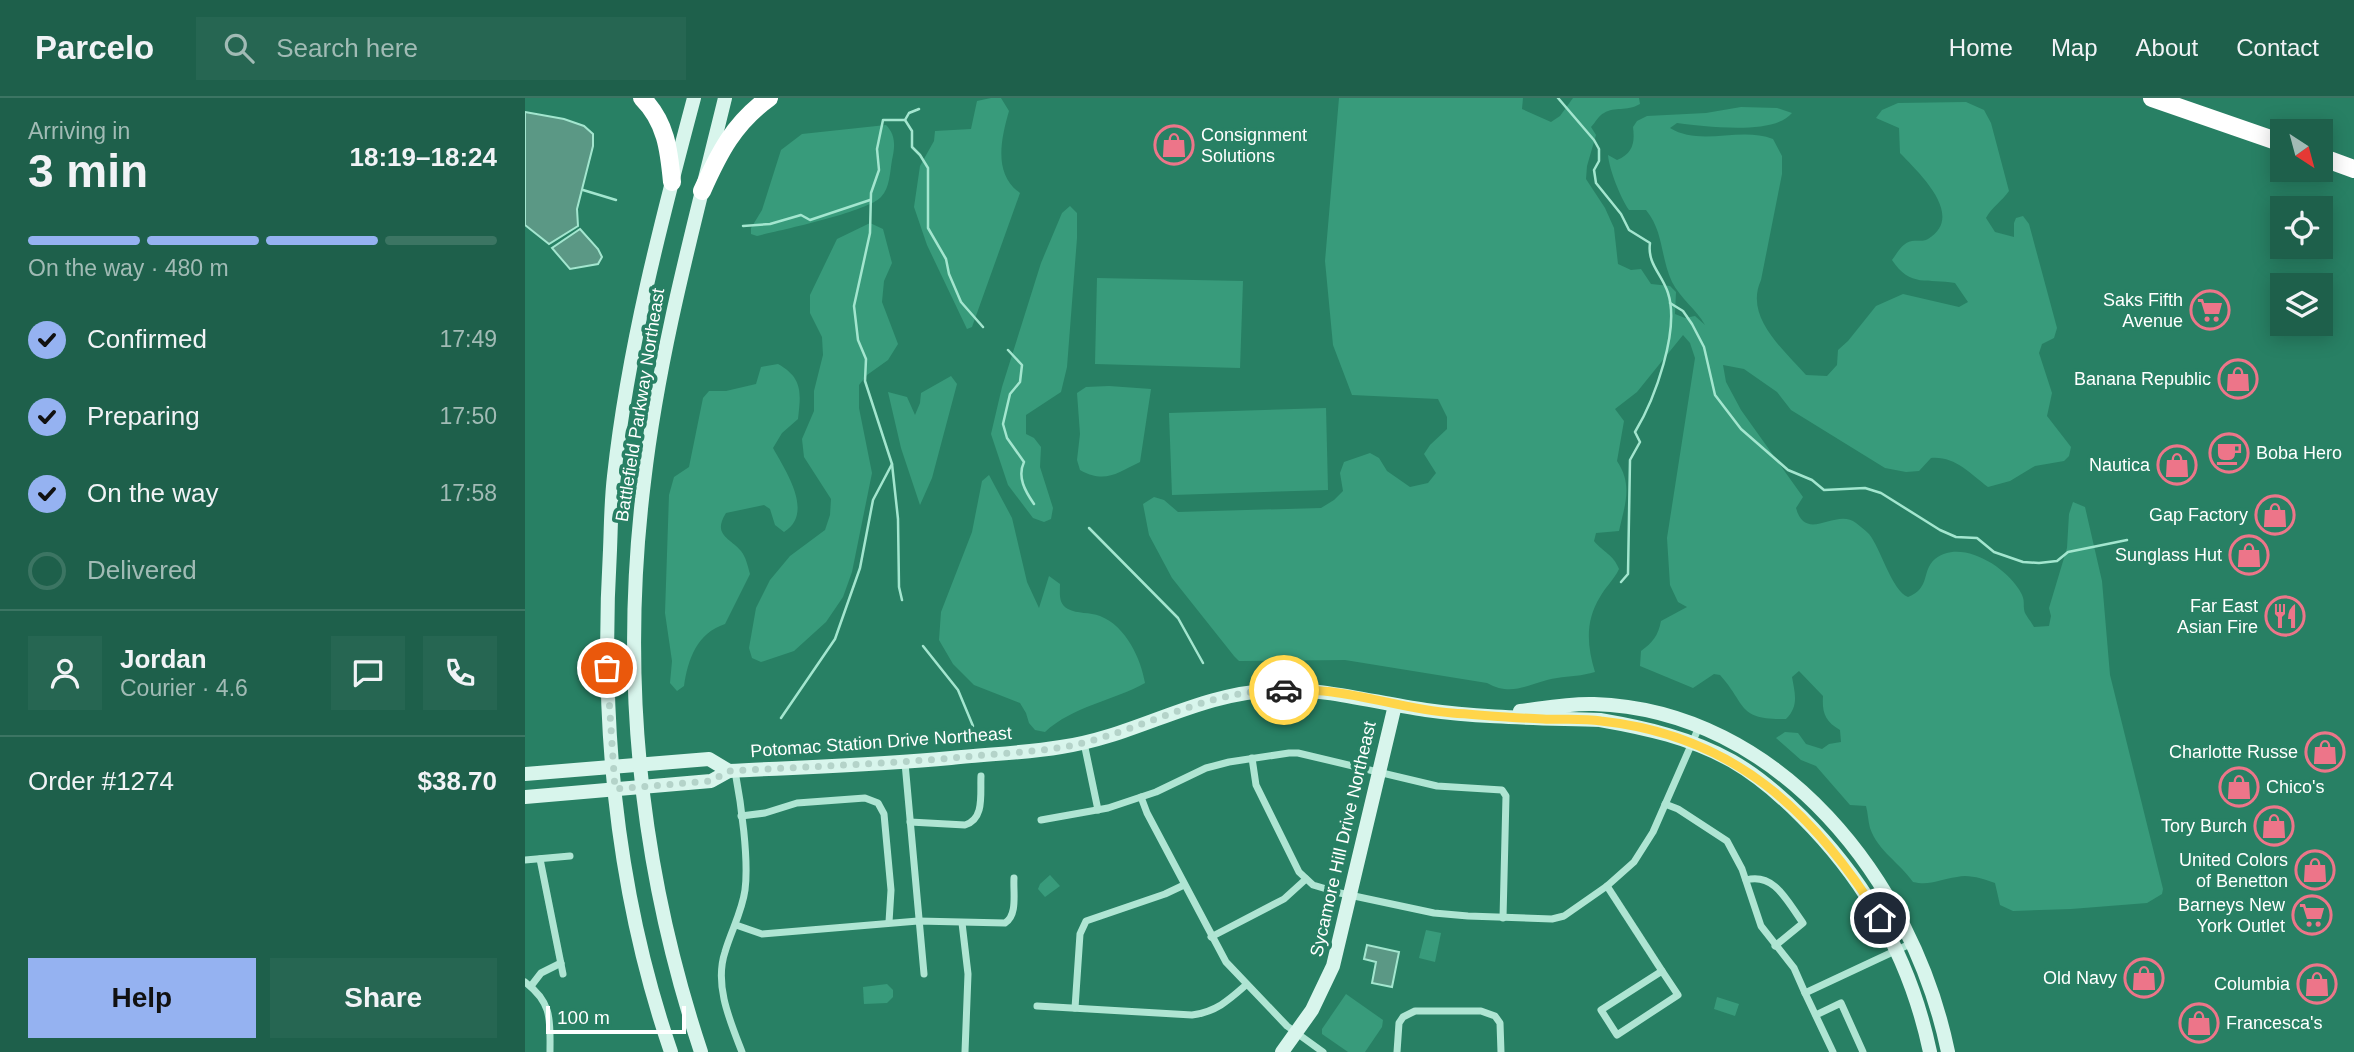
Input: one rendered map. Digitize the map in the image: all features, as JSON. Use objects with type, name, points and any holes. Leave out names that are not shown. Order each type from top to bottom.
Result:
[{"type":"highway","points":[[642,98],[658,116],[667,138],[672,182]]},
{"type":"highway","points":[[702,191],[722,147],[747,116],[769,98]]},
{"type":"highway","points":[[2152,98],[2270,139]]},
{"type":"highway","points":[[2333,161],[2354,169]]},
{"type":"street","name":"Battlefield Parkway Northeast","points":[[671,1052],[629,891],[615,789],[607,668],[608,588],[614,477],[645,288],[694,98]]},
{"type":"street","name":"Battlefield Parkway Northeast","points":[[701,1052],[660,902],[641,787],[634,617],[644,482],[667,342],[684,260],[725,98]]},
{"type":"street","name":"Potomac Station Drive Northeast","points":[[525,797],[711,781],[732,771],[905,763],[1062,747],[1117,733],[1199,703],[1236,694],[1273,690],[1331,692],[1427,710],[1600,720],[1692,743],[1733,762],[1768,785],[1816,831],[1863,889],[1897,950],[1922,1014],[1930,1052]]},
{"type":"street","name":"Potomac Station Drive Northeast","points":[[1487,715],[1593,704],[1632,708],[1699,726],[1753,754],[1778,771],[1816,804],[1862,857],[1882,887],[1912,942],[1933,993],[1948,1052]]},
{"type":"street","name":"Sycamore Hill Drive Northeast","points":[[1282,1052],[1312,1010],[1329,976],[1339,946],[1395,705]]},
{"type":"street","points":[[1252,758],[1257,785],[1299,872],[1321,888],[1434,913],[1541,919],[1564,916],[1607,887],[1644,848],[1699,726]]},
{"type":"street","points":[[1084,743],[1098,810]]},
{"type":"street","points":[[1041,820],[1098,810],[1141,797],[1206,768],[1252,758],[1298,753],[1449,788],[1499,789],[1504,792],[1503,918]]},
{"type":"street","name":"Potomac Station Drive Northeast","points":[[525,774],[709,759],[732,771]]},
{"type":"street","points":[[905,763],[924,974]]},
{"type":"street","points":[[732,771],[741,816],[746,880],[736,925],[724,954],[721,980],[723,996],[742,1052]]},
{"type":"street","points":[[910,822],[971,824],[979,814],[981,776]]},
{"type":"street","points":[[1141,797],[1226,962],[1270,1010],[1323,1052]]},
{"type":"street","points":[[741,816],[765,813],[797,803],[865,798],[878,803],[884,814],[891,890],[889,922]]},
{"type":"street","points":[[1665,804],[1678,809],[1727,841],[1746,880],[1761,926],[1794,968],[1833,1052]]},
{"type":"street","points":[[525,860],[570,856]]},
{"type":"street","points":[[540,859],[563,974]]},
{"type":"street","points":[[1746,880],[1755,877],[1770,881],[1803,923],[1775,946]]},
{"type":"street","points":[[736,925],[762,934],[889,922],[998,925],[1010,920],[1013,914],[1014,878]]},
{"type":"street","points":[[1211,937],[1284,899],[1306,879]]},
{"type":"street","points":[[1075,1008],[1080,934],[1086,921],[1184,885]]},
{"type":"street","points":[[1607,887],[1678,995],[1617,1035],[1601,1010],[1662,971]]},
{"type":"street","points":[[961,923],[968,974],[965,1052]]},
{"type":"street","points":[[1805,993],[1912,942]]},
{"type":"street","points":[[550,1052],[548,1009],[544,1000],[528,984],[541,973],[561,963]]},
{"type":"street","points":[[1037,1006],[1192,1015],[1214,1010],[1225,1004],[1246,985]]},
{"type":"street","points":[[1816,1015],[1841,1003],[1863,1052]]},
{"type":"street","points":[[1397,1052],[1397,1029],[1403,1017],[1409,1013],[1468,1011],[1488,1012],[1498,1019],[1502,1029],[1501,1052]]},
{"type":"green space","points":[[1001,98],[1009,111],[1001,155],[1006,176],[1020,193],[972,327],[967,329],[927,245],[914,207],[920,166],[934,141],[935,131],[971,129],[977,101]]},
{"type":"green space","points":[[1339,98],[1523,98],[1522,109],[1551,122],[1560,116],[1573,98],[1639,98],[1640,104],[1608,111],[1600,115],[1591,127],[1596,135],[1586,179],[1605,208],[1614,228],[1618,264],[1631,270],[1641,269],[1651,284],[1670,286],[1676,292],[1675,314],[1685,318],[1695,316],[1705,325],[1672,282],[1652,218],[1646,210],[1629,210],[1626,205],[1613,176],[1608,155],[1617,160],[1630,151],[1634,138],[1633,127],[1637,121],[1647,116],[1706,113],[1741,107],[1777,108],[1792,113],[1770,125],[1754,127],[1677,123],[1670,128],[1695,136],[1747,134],[1773,139],[1782,156],[1782,174],[1757,294],[1758,307],[1769,332],[1806,375],[1827,376],[1837,365],[1838,350],[1876,306],[1903,294],[1959,307],[1968,302],[1955,283],[1913,278],[1899,269],[1892,260],[1905,244],[1928,239],[1938,230],[1942,219],[1941,207],[1927,183],[1900,153],[1899,128],[1876,118],[1882,110],[1898,103],[1966,102],[1984,110],[1991,123],[2009,191],[1986,218],[1995,232],[2014,237],[2016,218],[2023,216],[2029,224],[2057,328],[2054,338],[2042,344],[2039,353],[2052,393],[2047,416],[2071,447],[2069,456],[2064,461],[2035,466],[2010,481],[1988,487],[1961,466],[1940,458],[1931,458],[1919,471],[1906,472],[1885,468],[1791,410],[1777,392],[1744,369],[1723,365],[1726,382],[1741,410],[1803,497],[1796,508],[1801,518],[1814,524],[1840,519],[1856,523],[1869,534],[1897,587],[1908,597],[1920,589],[1935,559],[1956,552],[1968,553],[1992,563],[2011,579],[2021,592],[2025,613],[2034,627],[2049,626],[2049,608],[2067,548],[2069,514],[2073,502],[2085,507],[2102,581],[2110,675],[2163,889],[2162,894],[2147,903],[2013,911],[2000,905],[1995,883],[1962,876],[1930,883],[1913,882],[1874,836],[1866,806],[1850,805],[1816,766],[1801,760],[1776,738],[1785,732],[1798,733],[1806,744],[1822,749],[1829,744],[1841,742],[1840,730],[1825,716],[1823,696],[1799,671],[1792,677],[1795,699],[1790,714],[1786,719],[1770,719],[1759,717],[1745,709],[1720,675],[1714,674],[1693,688],[1640,666],[1641,651],[1654,638],[1661,621],[1687,607],[1678,602],[1670,585],[1667,538],[1695,358],[1690,343],[1683,335],[1637,392],[1615,409],[1624,421],[1617,461],[1625,478],[1626,495],[1619,531],[1596,533],[1594,541],[1619,569],[1602,593],[1592,615],[1589,643],[1595,672],[1506,689],[1487,683],[1345,660],[1239,661],[1172,578],[1149,535],[1143,504],[1154,497],[1164,500],[1178,512],[1321,508],[1343,491],[1340,473],[1344,462],[1370,453],[1379,458],[1387,471],[1410,487],[1428,483],[1436,473],[1424,454],[1447,429],[1447,417],[1438,399],[1352,395],[1333,345],[1325,261]]},
{"type":"green space","points":[[886,125],[892,133],[894,146],[888,184],[881,197],[859,209],[823,220],[757,236],[751,234],[751,228],[762,210],[781,150],[802,134]]},
{"type":"green space","points":[[1070,206],[1077,213],[1077,238],[1067,367],[1061,392],[1026,415],[1026,434],[1034,438],[1041,447],[1040,467],[1053,508],[1051,519],[1044,522],[1033,518],[1008,485],[991,434],[1002,387],[1041,263],[1062,213]]},
{"type":"green space","points":[[870,223],[883,229],[892,263],[884,281],[882,302],[898,344],[888,360],[867,375],[859,385],[859,408],[872,473],[852,572],[843,597],[826,622],[794,651],[761,662],[752,658],[749,648],[756,608],[770,580],[790,556],[825,530],[830,515],[831,499],[804,457],[802,439],[814,411],[814,391],[823,355],[822,337],[810,313],[810,295],[837,239]]},
{"type":"green space","points":[[1097,278],[1243,281],[1240,368],[1095,364]]},
{"type":"green space","points":[[778,364],[792,375],[800,394],[798,419],[782,433],[773,448],[795,491],[797,514],[793,524],[784,532],[775,525],[770,509],[764,505],[726,513],[722,520],[722,531],[743,553],[750,574],[725,624],[707,634],[696,648],[688,666],[684,686],[677,691],[670,683],[672,661],[665,613],[669,495],[674,477],[689,467],[703,398],[709,391],[726,391],[756,384],[761,367]]},
{"type":"green space","points":[[951,376],[957,384],[932,478],[920,505],[901,448],[888,392],[907,397],[915,415],[921,393]]},
{"type":"green space","points":[[1086,387],[1151,389],[1140,462],[1104,477],[1080,470],[1077,460],[1080,434],[1077,393]]},
{"type":"green space","points":[[1326,408],[1328,490],[1172,495],[1169,413]]},
{"type":"green space","points":[[989,475],[1012,518],[1027,582],[1039,608],[1049,576],[1060,584],[1060,598],[1065,607],[1075,612],[1100,616],[1125,635],[1136,654],[1145,683],[1068,716],[1045,732],[1035,730],[1020,703],[974,685],[953,664],[939,640],[941,612],[972,532],[982,481]]},
{"type":"green space","points":[[1050,875],[1060,886],[1045,897],[1038,889]]},
{"type":"green space","points":[[1426,930],[1441,933],[1435,962],[1419,958]]},
{"type":"green space","points":[[887,984],[893,990],[893,997],[887,1003],[864,1004],[863,987]]},
{"type":"green space","points":[[1346,994],[1383,1020],[1382,1027],[1365,1052],[1348,1052],[1322,1034],[1322,1029]]},
{"type":"green space","points":[[1717,997],[1739,1004],[1735,1016],[1714,1009]]},
{"type":"water","points":[[525,112],[564,119],[584,126],[593,134],[593,146],[577,209],[578,226],[549,244],[525,225]]},
{"type":"water","points":[[580,229],[602,257],[598,264],[570,269],[552,248]]},
{"type":"water","points":[[1367,945],[1399,952],[1392,987],[1372,983],[1376,962],[1364,959]]},
{"type":"waterway","points":[[1558,98],[1599,149],[1599,161],[1594,170],[1596,183],[1621,214],[1629,230],[1650,243],[1651,257],[1668,293],[1671,308],[1671,326],[1663,364],[1650,402],[1635,432],[1640,442],[1630,460],[1628,574],[1621,582]]},
{"type":"waterway","points":[[902,600],[892,464],[865,381],[866,359],[858,340],[854,306],[870,233],[871,193],[879,170],[877,149],[883,120],[905,120],[909,113],[919,109]]},
{"type":"waterway","points":[[905,120],[912,131],[912,147],[928,168],[928,228],[946,259],[949,274],[961,302],[983,327]]},
{"type":"waterway","points":[[583,190],[616,200]]},
{"type":"waterway","points":[[743,226],[770,224],[801,215],[810,220],[870,200]]},
{"type":"waterway","points":[[1670,303],[1683,311],[1692,324],[1704,347],[1715,395],[1741,429],[1788,470],[1812,480],[1824,490],[1865,488],[1881,493],[1940,530],[1956,537],[1977,538],[1994,552],[2023,562],[2057,561],[2068,552],[2127,540]]},
{"type":"waterway","points":[[1008,350],[1022,365],[1020,382],[1010,394],[1003,424],[1007,438],[1024,462],[1022,478],[1034,504]]},
{"type":"waterway","points":[[781,718],[835,639],[860,568],[873,500],[892,464]]},
{"type":"waterway","points":[[1089,528],[1178,618],[1203,663]]},
{"type":"waterway","points":[[923,646],[958,690],[973,726]]},
{"type":"way so far","points":[[607,668],[615,789],[711,781],[729,771],[905,763],[1062,747],[1102,738],[1217,698],[1284,690]]},
{"type":"place","name":"Consignment Solutions","points":[[1174,145]]},
{"type":"place","name":"Saks Fifth Avenue","points":[[2210,310]]},
{"type":"place","name":"Banana Republic","points":[[2238,379]]},
{"type":"place","name":"Boba Hero","points":[[2229,453]]},
{"type":"place","name":"Nautica","points":[[2177,465]]},
{"type":"place","name":"Gap Factory","points":[[2275,515]]},
{"type":"place","name":"Sunglass Hut","points":[[2249,555]]},
{"type":"place","name":"Far East Asian Fire","points":[[2285,616]]},
{"type":"place","name":"Charlotte Russe","points":[[2325,752]]},
{"type":"place","name":"Chico's","points":[[2239,787]]},
{"type":"place","name":"Tory Burch","points":[[2274,826]]},
{"type":"place","name":"United Colors of Benetton","points":[[2315,870]]},
{"type":"place","name":"Barneys New York Outlet","points":[[2312,915]]},
{"type":"place","name":"Old Navy","points":[[2144,978]]},
{"type":"place","name":"Columbia","points":[[2317,984]]},
{"type":"place","name":"Francesca's","points":[[2199,1023]]},
{"type":"route","points":[[1284,690],[1331,692],[1451,713],[1600,720],[1677,737],[1733,762],[1768,785],[1839,857],[1880,918]]}]
